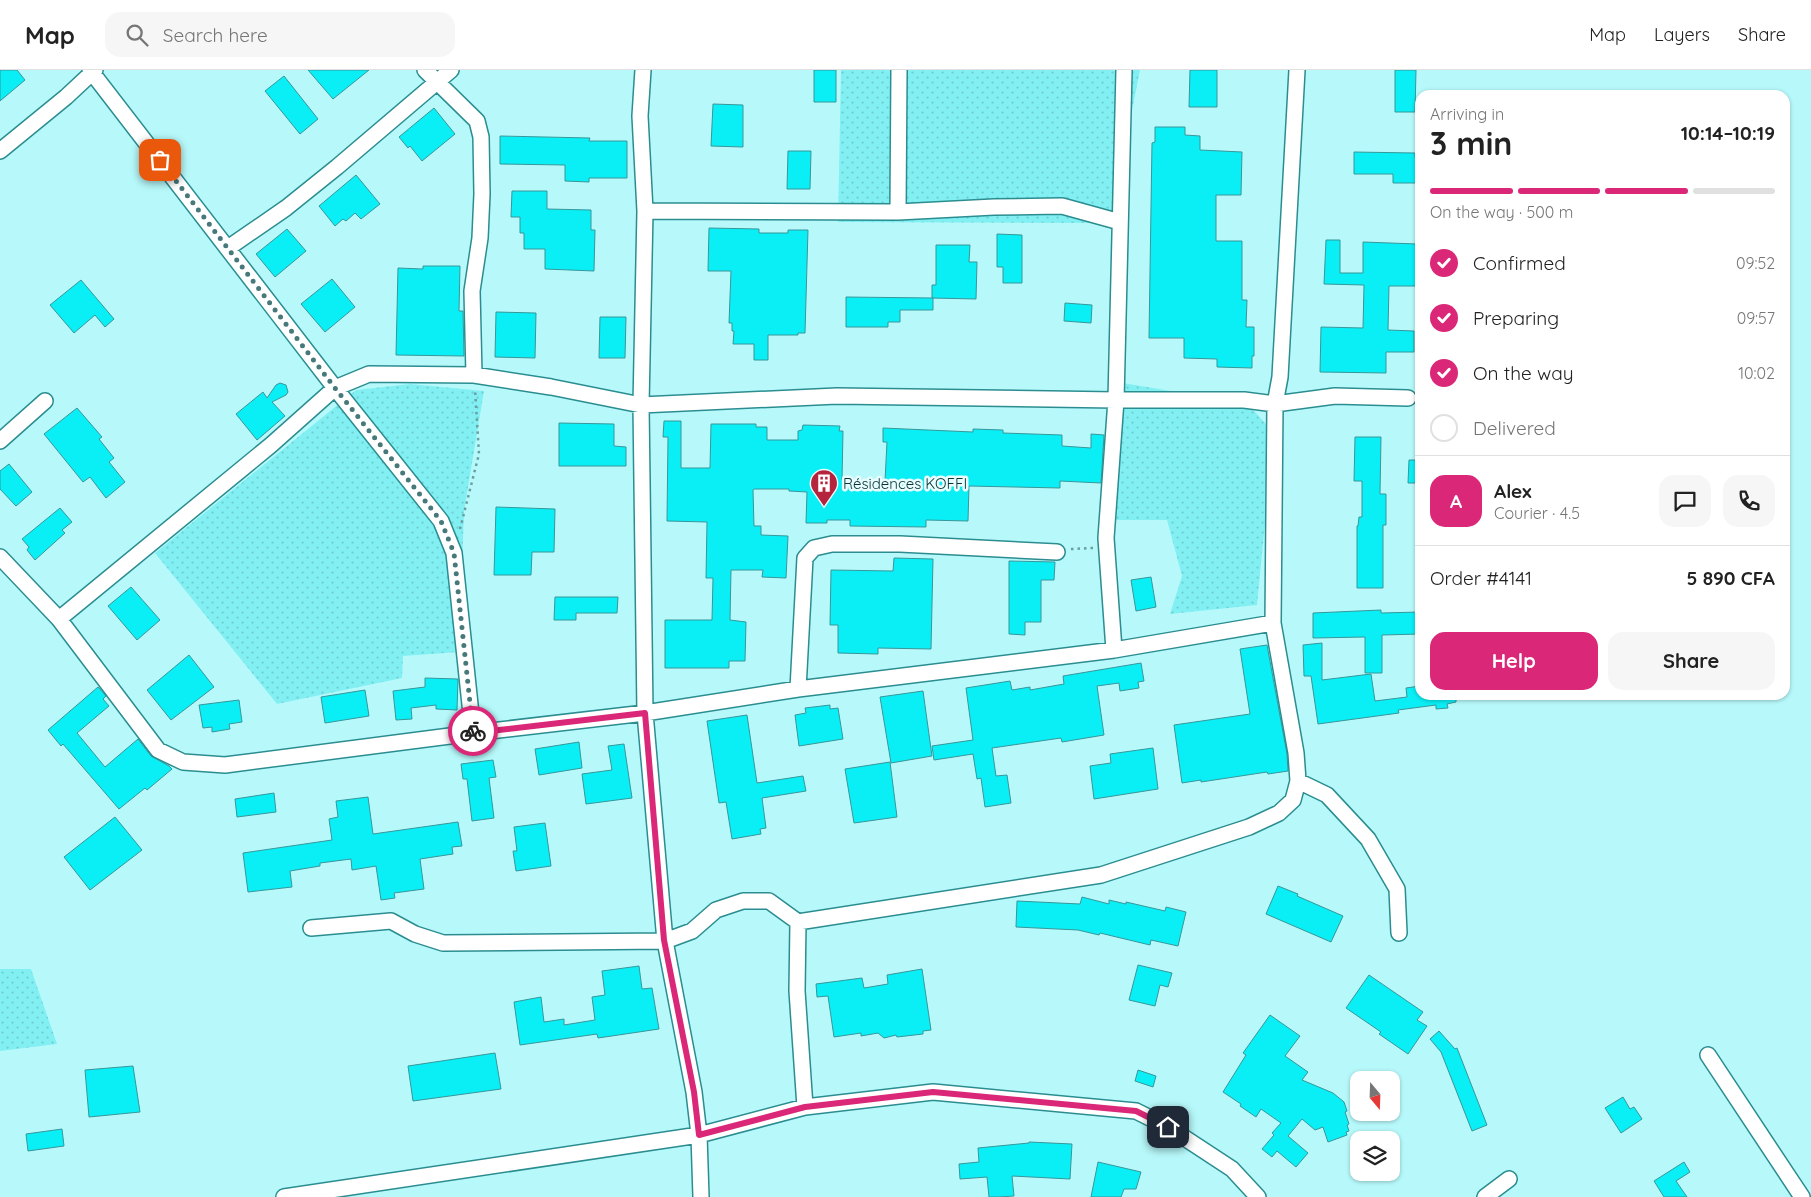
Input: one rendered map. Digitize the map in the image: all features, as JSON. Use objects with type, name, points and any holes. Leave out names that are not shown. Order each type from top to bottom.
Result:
[{"type":"street","points":[[425,70],[477,121],[481,137],[482,194],[480,238],[472,291],[474,375]]},
{"type":"street","points":[[228,248],[286,208],[451,70]]},
{"type":"street","points":[[643,70],[640,116],[645,211],[641,405],[645,713],[664,940],[694,1092],[699,1135],[701,1197]]},
{"type":"street","points":[[898,212],[899,70]]},
{"type":"street","points":[[1114,650],[1106,538],[1116,400],[1124,70]]},
{"type":"street","points":[[311,928],[390,920],[415,934],[443,943],[664,940],[692,931],[716,910],[742,901],[769,901],[798,922],[1101,875],[1249,827],[1279,813],[1293,800],[1298,781],[1296,753],[1273,623],[1275,404],[1280,377],[1297,70]]},
{"type":"street","points":[[0,151],[66,97],[92,71],[335,388],[441,521],[454,553],[473,733]]},
{"type":"street","points":[[645,211],[898,212],[1062,206],[1120,222]]},
{"type":"street","points":[[60,619],[271,445],[335,388],[369,374],[474,375],[551,387],[641,405],[837,396],[1244,400],[1275,404],[1335,396],[1408,398]]},
{"type":"street","points":[[0,441],[45,401]]},
{"type":"street","points":[[798,689],[805,558],[814,548],[832,544],[900,544],[1057,552]]},
{"type":"street","points":[[0,557],[60,619],[158,750],[183,762],[225,765],[645,713],[798,689],[1114,650],[1273,623]]},
{"type":"street","points":[[1298,781],[1327,795],[1368,839],[1397,889],[1399,933]]},
{"type":"street","points":[[798,922],[797,990],[805,1107]]},
{"type":"street","points":[[1708,1055],[1802,1197]]},
{"type":"street","points":[[284,1197],[699,1135],[805,1107],[933,1092],[1136,1111],[1168,1127],[1232,1169],[1258,1197]]},
{"type":"street","points":[[1485,1197],[1509,1179]]},
{"type":"path","points":[[454,553],[479,454],[474,375]]},
{"type":"path","points":[[1057,552],[1084,548],[1107,548]]},
{"type":"shaded area","points":[[841,70],[1140,70],[1124,151],[1121,223],[838,222]]},
{"type":"shaded area","points":[[1117,382],[1248,404],[1274,433],[1257,605],[1170,614],[1182,576],[1167,520],[1112,520]]},
{"type":"shaded area","points":[[410,384],[484,391],[464,511],[459,652],[403,656],[402,678],[277,704],[155,553],[356,390]]},
{"type":"shaded area","points":[[0,969],[31,969],[57,1044],[0,1051]]},
{"type":"building","points":[[0,70],[17,70],[25,80],[0,101]]},
{"type":"building","points":[[308,70],[369,70],[333,99]]},
{"type":"building","points":[[814,70],[836,70],[836,102],[814,102]]},
{"type":"building","points":[[1190,70],[1217,70],[1217,107],[1189,107]]},
{"type":"building","points":[[1395,70],[1416,70],[1415,112],[1395,112]]},
{"type":"building","points":[[284,76],[318,119],[300,134],[265,91]]},
{"type":"building","points":[[713,104],[743,105],[743,147],[711,146]]},
{"type":"building","points":[[434,108],[455,134],[422,161],[410,146],[408,148],[399,137]]},
{"type":"building","points":[[1155,127],[1185,127],[1185,135],[1200,136],[1200,150],[1242,152],[1241,195],[1216,195],[1216,241],[1242,241],[1242,300],[1247,300],[1246,327],[1254,327],[1252,368],[1217,367],[1217,359],[1184,358],[1184,338],[1149,338],[1152,143],[1155,142]]},
{"type":"building","points":[[500,136],[590,138],[589,141],[627,141],[627,178],[589,178],[589,182],[565,181],[565,165],[500,164]]},
{"type":"building","points":[[788,151],[811,151],[810,189],[787,189]]},
{"type":"building","points":[[1354,152],[1415,153],[1415,183],[1393,183],[1393,174],[1354,174]]},
{"type":"building","points":[[356,175],[380,204],[361,219],[355,213],[346,221],[343,219],[335,226],[319,206]]},
{"type":"building","points":[[512,191],[547,191],[547,209],[591,210],[591,230],[595,230],[594,271],[545,269],[545,249],[524,249],[524,233],[520,233],[520,217],[511,217]]},
{"type":"building","points":[[709,228],[759,229],[759,233],[788,233],[788,230],[808,230],[805,333],[798,333],[798,335],[768,335],[768,360],[754,360],[754,344],[733,344],[734,331],[732,331],[732,323],[729,323],[731,271],[708,271]]},
{"type":"building","points":[[287,229],[306,251],[275,277],[256,254]]},
{"type":"building","points":[[997,234],[1022,235],[1022,283],[1003,283],[1003,267],[997,267]]},
{"type":"building","points":[[1326,240],[1340,240],[1340,273],[1363,273],[1363,242],[1415,244],[1415,286],[1389,286],[1388,330],[1414,331],[1414,352],[1386,352],[1386,373],[1320,372],[1321,327],[1363,328],[1364,285],[1324,284]]},
{"type":"building","points":[[936,245],[970,245],[969,262],[977,262],[976,299],[932,298],[932,285],[936,285]]},
{"type":"building","points":[[423,266],[460,266],[459,311],[463,311],[464,356],[396,355],[398,268],[423,269]]},
{"type":"building","points":[[332,279],[355,307],[325,332],[301,304]]},
{"type":"building","points":[[81,280],[114,319],[105,327],[95,315],[74,333],[50,305]]},
{"type":"building","points":[[846,297],[933,298],[933,310],[900,310],[900,322],[888,322],[888,327],[846,327]]},
{"type":"building","points":[[1065,303],[1092,305],[1091,323],[1064,321]]},
{"type":"building","points":[[496,312],[536,313],[535,358],[495,357]]},
{"type":"building","points":[[600,317],[626,317],[625,358],[599,358]]},
{"type":"building","points":[[280,383],[286,385],[288,392],[272,402],[285,416],[257,440],[236,414],[263,392],[267,398],[276,385]]},
{"type":"building","points":[[77,408],[102,437],[99,439],[114,458],[109,462],[125,482],[106,498],[90,477],[83,482],[44,434]]},
{"type":"building","points":[[664,421],[681,421],[681,468],[710,468],[711,424],[756,424],[756,427],[767,427],[767,440],[798,440],[798,431],[802,430],[803,425],[840,426],[839,431],[843,431],[842,480],[885,481],[887,442],[883,442],[883,428],[973,432],[973,429],[1003,430],[1003,433],[1062,435],[1062,446],[1091,448],[1091,434],[1104,435],[1101,483],[1060,481],[1060,488],[969,486],[968,521],[926,520],[926,527],[850,526],[850,520],[827,520],[827,523],[806,523],[807,492],[789,491],[789,489],[754,489],[754,526],[761,526],[761,535],[788,536],[786,578],[762,577],[763,570],[731,570],[730,620],[746,622],[745,661],[729,661],[729,668],[665,668],[665,620],[712,620],[713,578],[706,578],[707,522],[667,521],[668,437],[663,437]]},
{"type":"building","points":[[559,423],[614,424],[614,446],[626,447],[626,466],[559,466]]},
{"type":"building","points":[[1355,437],[1381,437],[1380,494],[1386,494],[1386,525],[1383,525],[1383,588],[1357,588],[1357,526],[1359,517],[1362,517],[1362,481],[1354,481]]},
{"type":"building","points":[[1409,460],[1415,460],[1415,483],[1408,483]]},
{"type":"building","points":[[9,464],[32,492],[16,506],[0,489],[0,471]]},
{"type":"building","points":[[496,507],[555,509],[554,552],[532,552],[531,575],[494,575]]},
{"type":"building","points":[[60,508],[72,522],[62,530],[65,533],[35,560],[27,550],[29,547],[22,539]]},
{"type":"building","points":[[894,558],[933,559],[931,649],[878,648],[878,654],[838,653],[838,625],[830,625],[831,570],[893,571]]},
{"type":"building","points":[[1009,561],[1055,562],[1054,580],[1041,580],[1041,622],[1025,622],[1025,635],[1009,634]]},
{"type":"building","points":[[1151,577],[1156,607],[1136,611],[1131,580]]},
{"type":"building","points":[[131,587],[160,620],[137,640],[108,606]]},
{"type":"building","points":[[555,597],[618,597],[617,613],[576,613],[576,620],[554,620]]},
{"type":"building","points":[[1381,610],[1381,613],[1415,612],[1415,634],[1382,635],[1382,673],[1365,673],[1365,637],[1313,638],[1313,613]]},
{"type":"building","points":[[1322,643],[1322,680],[1371,674],[1375,701],[1407,697],[1406,688],[1415,687],[1415,700],[1456,700],[1456,702],[1447,704],[1448,708],[1436,709],[1436,705],[1398,710],[1399,713],[1318,724],[1311,676],[1304,676],[1303,645]]},
{"type":"building","points":[[1267,645],[1287,754],[1288,771],[1182,783],[1174,725],[1250,714],[1240,649]]},
{"type":"building","points":[[189,655],[214,687],[171,720],[147,690]]},
{"type":"building","points":[[1141,663],[1144,681],[1138,682],[1139,688],[1120,691],[1119,683],[1097,686],[1104,735],[1062,742],[1061,738],[992,748],[996,776],[1007,775],[1011,803],[985,807],[981,778],[977,779],[973,754],[934,760],[932,746],[973,740],[966,688],[1010,681],[1012,690],[1030,687],[1030,690],[1064,684],[1063,676]]},
{"type":"building","points":[[425,678],[458,679],[457,710],[436,709],[436,705],[411,708],[412,719],[396,720],[393,691],[425,687]]},
{"type":"building","points":[[98,687],[106,696],[103,699],[109,706],[77,733],[105,767],[138,739],[151,756],[172,769],[147,790],[145,788],[119,809],[63,744],[61,746],[48,730]]},
{"type":"building","points":[[365,690],[369,716],[325,723],[321,697]]},
{"type":"building","points":[[923,691],[932,756],[891,763],[880,697]]},
{"type":"building","points":[[239,700],[242,722],[229,724],[230,729],[212,732],[212,727],[203,728],[199,705]]},
{"type":"building","points":[[830,705],[830,709],[838,708],[843,739],[799,746],[795,715],[806,713],[805,708]]},
{"type":"building","points":[[747,715],[757,783],[803,776],[806,791],[762,798],[766,828],[760,829],[761,834],[732,839],[726,802],[719,803],[707,721]]},
{"type":"building","points":[[579,742],[582,768],[539,775],[535,749]]},
{"type":"building","points":[[624,744],[632,798],[586,804],[582,774],[612,770],[608,746]]},
{"type":"building","points":[[1153,748],[1158,789],[1094,799],[1090,766],[1111,763],[1110,754]]},
{"type":"building","points":[[493,760],[496,777],[489,778],[494,818],[472,821],[467,779],[463,779],[461,764]]},
{"type":"building","points":[[890,762],[897,817],[854,823],[845,769]]},
{"type":"building","points":[[274,793],[276,812],[237,817],[235,799]]},
{"type":"building","points":[[368,797],[373,834],[458,822],[462,846],[452,847],[453,854],[420,859],[424,889],[394,893],[395,898],[381,900],[376,866],[352,870],[351,859],[320,863],[320,866],[290,871],[292,887],[248,892],[243,853],[332,840],[329,819],[338,817],[336,801]]},
{"type":"building","points":[[115,817],[142,850],[90,890],[64,857]]},
{"type":"building","points":[[545,823],[551,866],[516,871],[513,851],[517,851],[514,827]]},
{"type":"building","points":[[1278,886],[1343,916],[1331,942],[1266,914]]},
{"type":"building","points":[[1082,897],[1109,904],[1109,900],[1165,911],[1166,907],[1186,912],[1178,946],[1151,940],[1150,945],[1100,933],[1099,935],[1078,930],[1016,927],[1017,901],[1080,904]]},
{"type":"building","points":[[1138,965],[1172,973],[1168,987],[1160,985],[1155,1006],[1129,1000]]},
{"type":"building","points":[[639,966],[642,989],[652,988],[659,1029],[598,1038],[597,1034],[520,1045],[514,1002],[541,997],[544,1022],[564,1019],[564,1025],[595,1020],[592,997],[605,995],[602,971]]},
{"type":"building","points":[[922,969],[931,1030],[923,1031],[923,1034],[897,1037],[896,1035],[884,1038],[878,1033],[861,1036],[861,1033],[834,1037],[828,996],[817,997],[816,984],[862,978],[864,988],[888,984],[887,975]]},
{"type":"building","points":[[1369,975],[1423,1012],[1417,1020],[1427,1026],[1408,1054],[1379,1034],[1381,1032],[1346,1008]]},
{"type":"building","points":[[1270,1015],[1300,1036],[1285,1056],[1308,1072],[1302,1080],[1333,1093],[1344,1102],[1347,1111],[1345,1112],[1349,1131],[1346,1132],[1347,1135],[1328,1142],[1323,1127],[1315,1130],[1302,1119],[1288,1136],[1308,1153],[1296,1167],[1277,1151],[1272,1157],[1262,1149],[1281,1123],[1261,1109],[1256,1117],[1223,1092],[1246,1055],[1243,1053]]},
{"type":"building","points":[[1439,1031],[1455,1049],[1457,1048],[1487,1125],[1472,1131],[1441,1052],[1430,1039]]},
{"type":"building","points":[[495,1053],[501,1089],[413,1101],[408,1066]]},
{"type":"building","points":[[133,1066],[140,1112],[89,1117],[85,1070]]},
{"type":"building","points":[[1138,1070],[1156,1076],[1153,1087],[1135,1081]]},
{"type":"building","points":[[1623,1097],[1630,1109],[1634,1107],[1642,1119],[1621,1133],[1605,1108]]},
{"type":"building","points":[[62,1129],[64,1146],[28,1151],[26,1134]]},
{"type":"building","points":[[1029,1142],[1072,1144],[1070,1179],[1012,1176],[1014,1196],[989,1197],[987,1177],[960,1179],[959,1164],[979,1162],[978,1148]]},
{"type":"building","points":[[1098,1162],[1141,1172],[1136,1189],[1124,1189],[1121,1197],[1091,1197]]},
{"type":"building","points":[[1684,1162],[1690,1172],[1676,1181],[1687,1197],[1664,1197],[1654,1181]]},
{"type":"way so far","points":[[160,160],[335,388],[441,521],[454,553],[473,731]]},
{"type":"place","name":"Résidences KOFFI","points":[[824,507]]},
{"type":"route","points":[[473,731],[473,733],[645,713],[664,940],[694,1092],[699,1135],[805,1107],[933,1092],[1136,1111],[1168,1127]]}]
